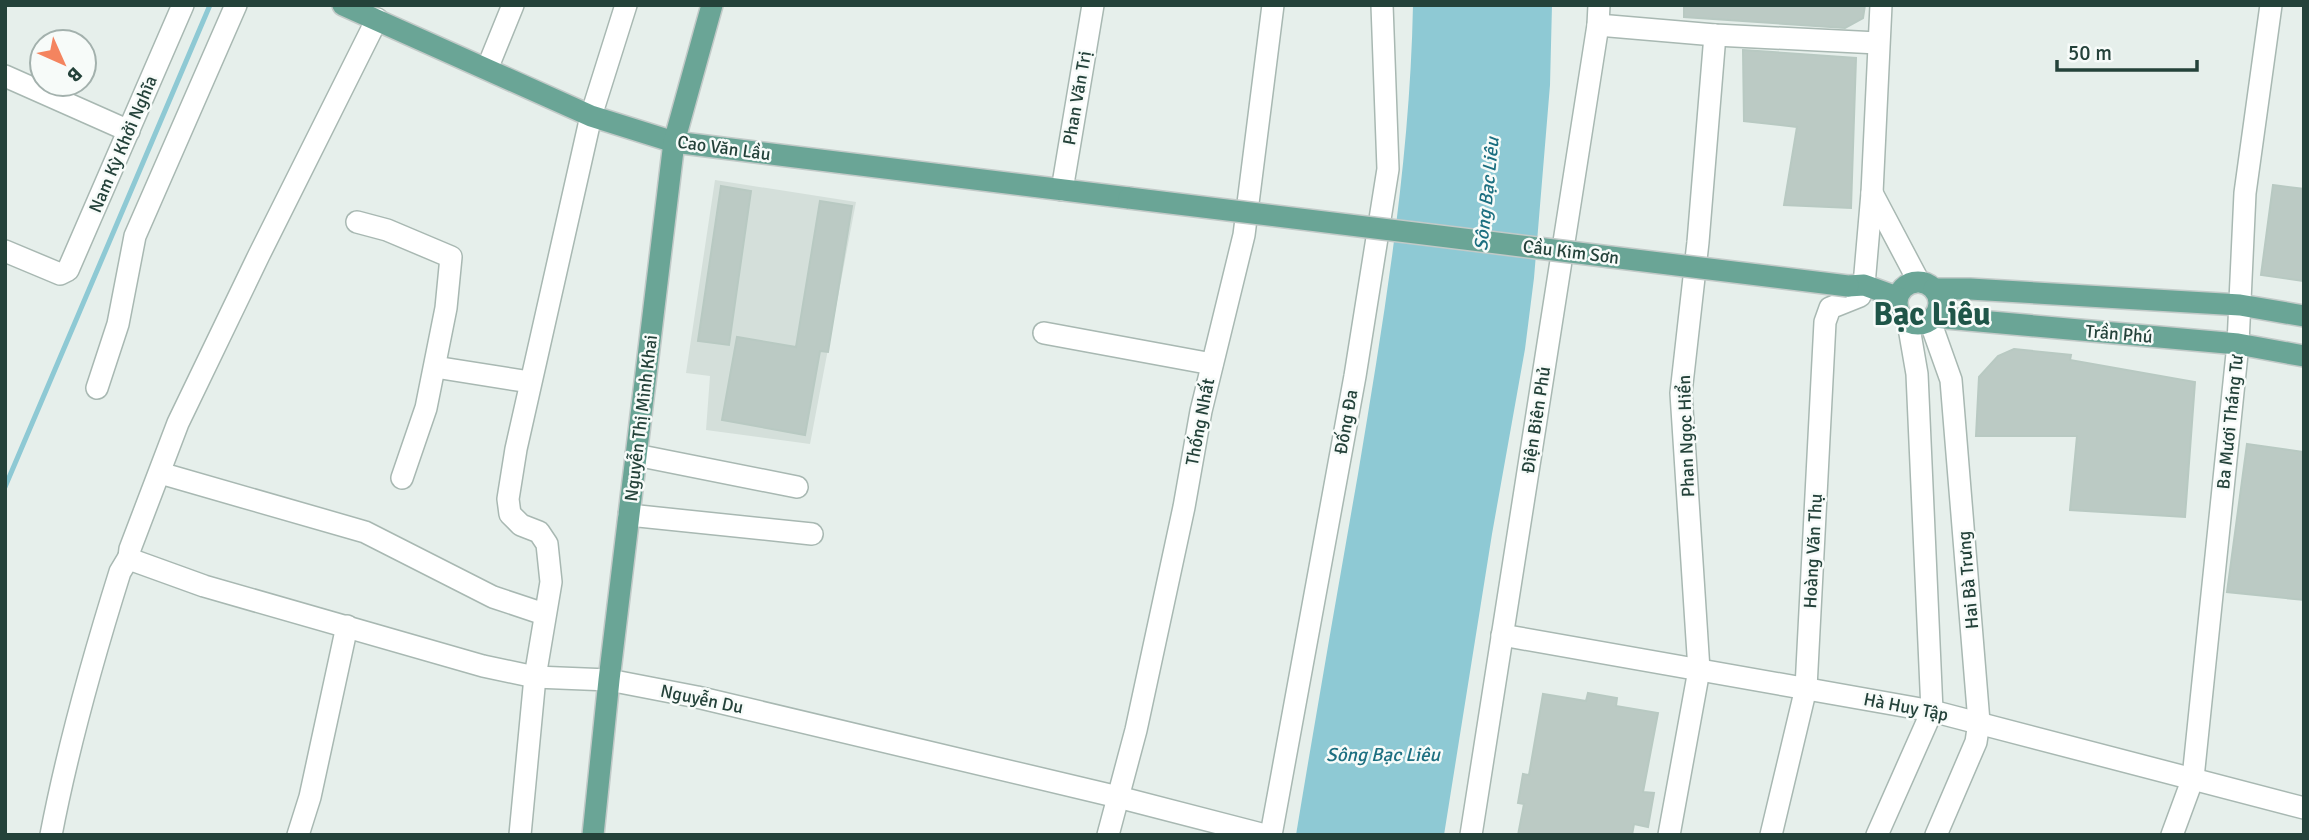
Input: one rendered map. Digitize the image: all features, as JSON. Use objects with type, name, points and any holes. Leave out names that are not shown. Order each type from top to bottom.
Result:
[{"type":"main road","name":"Cao Văn Lầu","points":[[343,5],[591,116],[674,142],[1129,198]]},
{"type":"main road","name":"Nguyễn Thị Minh Khai","points":[[593,835],[609,680],[674,142],[712,5]]},
{"type":"main road","name":"Cầu Kim Sơn","points":[[1129,198],[1856,285]]},
{"type":"main road","points":[[1856,285],[1897,297]]},
{"type":"main road","points":[[1906,285],[1926,285],[1939,304],[1932,319],[1922,324],[1908,322],[1898,311],[1897,297],[1906,285]]},
{"type":"main road","name":"Trần Phú","points":[[1926,285],[2240,305],[2304,316]]},
{"type":"main road","name":"Trần Phú","points":[[1932,319],[2238,345],[2304,356]]},
{"type":"street","name":"Nam Kỳ Khởi Nghĩa","points":[[5,251],[56,273],[62,274],[68,270],[183,5]]},
{"type":"street","points":[[97,388],[120,317],[135,236],[236,5]]},
{"type":"street","points":[[487,69],[513,5]]},
{"type":"street","points":[[520,835],[535,677],[551,582],[547,544],[539,532],[521,525],[510,514],[508,499],[530,382],[591,116],[626,5]]},
{"type":"street","name":"Phan Văn Trị","points":[[1062,190],[1093,5]]},
{"type":"street","name":"Thống Nhất","points":[[1108,835],[1136,730],[1212,364],[1244,235],[1273,5]]},
{"type":"street","name":"Đống Đa","points":[[1271,835],[1354,376],[1388,169],[1382,5]]},
{"type":"street","points":[[1856,285],[1872,193],[1881,5]]},
{"type":"street","name":"Ba Mươi Tháng Tư","points":[[2172,835],[2193,778],[2238,345],[2245,193],[2271,5]]},
{"type":"street","points":[[1598,15],[1715,35],[1878,43]]},
{"type":"street","name":"Điện Biên Phủ","points":[[1471,835],[1598,15]]},
{"type":"street","points":[[51,835],[59,786],[81,702],[120,572],[135,561],[160,473],[178,423],[377,19]]},
{"type":"street","name":"Phan Ngọc Hiển","points":[[1669,835],[1699,670],[1681,393],[1698,242],[1715,35]]},
{"type":"street","points":[[5,76],[130,131]]},
{"type":"street","points":[[1872,193],[1926,285]]},
{"type":"street","points":[[357,222],[387,230],[451,257],[435,367],[426,408],[402,478]]},
{"type":"street","name":"Hoàng Văn Thụ","points":[[1771,835],[1806,688],[1825,322],[1830,308],[1860,296],[1856,285]]},
{"type":"street","name":"Hai Bà Trưng","points":[[1932,319],[1951,380],[1979,722],[1976,742],[1936,835]]},
{"type":"street","points":[[1877,835],[1932,711],[1917,374],[1908,322]]},
{"type":"street","points":[[1044,333],[1212,364]]},
{"type":"street","points":[[435,367],[530,382]]},
{"type":"street","points":[[636,455],[797,487]]},
{"type":"street","points":[[160,473],[365,532],[493,597],[544,614]]},
{"type":"street","points":[[629,515],[811,534]]},
{"type":"street","name":"Nguyễn Du","points":[[135,561],[204,586],[483,666],[535,677],[609,680],[697,697],[1118,797],[1265,835]]},
{"type":"street","points":[[299,835],[310,797],[347,626]]},
{"type":"street","name":"Hà Huy Tập","points":[[1502,635],[1932,711],[2304,808]]},
{"type":"shaded area","points":[[715,180],[856,202],[810,444],[706,430],[710,376],[686,373]]},
{"type":"water","name":"Sông Bạc Liêu","points":[[1413,5],[1552,5],[1550,85],[1534,278],[1525,349],[1492,534],[1444,835],[1296,835],[1386,299],[1407,123]]},
{"type":"building","points":[[1684,5],[1865,5],[1863,18],[1845,28],[1684,17]]},
{"type":"building","points":[[1743,50],[1856,58],[1851,208],[1784,205],[1797,127],[1744,121]]},
{"type":"building","points":[[2273,185],[2304,189],[2304,281],[2261,275]]},
{"type":"building","points":[[721,186],[751,191],[729,345],[698,341]]},
{"type":"building","points":[[820,201],[852,206],[828,352],[820,351],[805,435],[722,420],[737,337],[796,347]]},
{"type":"building","points":[[2014,349],[2071,355],[2070,360],[2195,382],[2185,517],[2070,510],[2077,436],[1976,436],[1979,377],[1998,356]]},
{"type":"building","points":[[2247,444],[2304,452],[2304,600],[2227,592]]},
{"type":"building","points":[[1588,693],[1617,698],[1616,706],[1658,713],[1643,792],[1654,793],[1648,827],[1634,824],[1632,835],[1518,835],[1524,804],[1518,803],[1523,774],[1529,775],[1543,694],[1586,701]]},
{"type":"waterway","points":[[5,487],[210,5]]},
{"type":"district","name":"Bạc Liêu","points":[[1932,314]]}]
